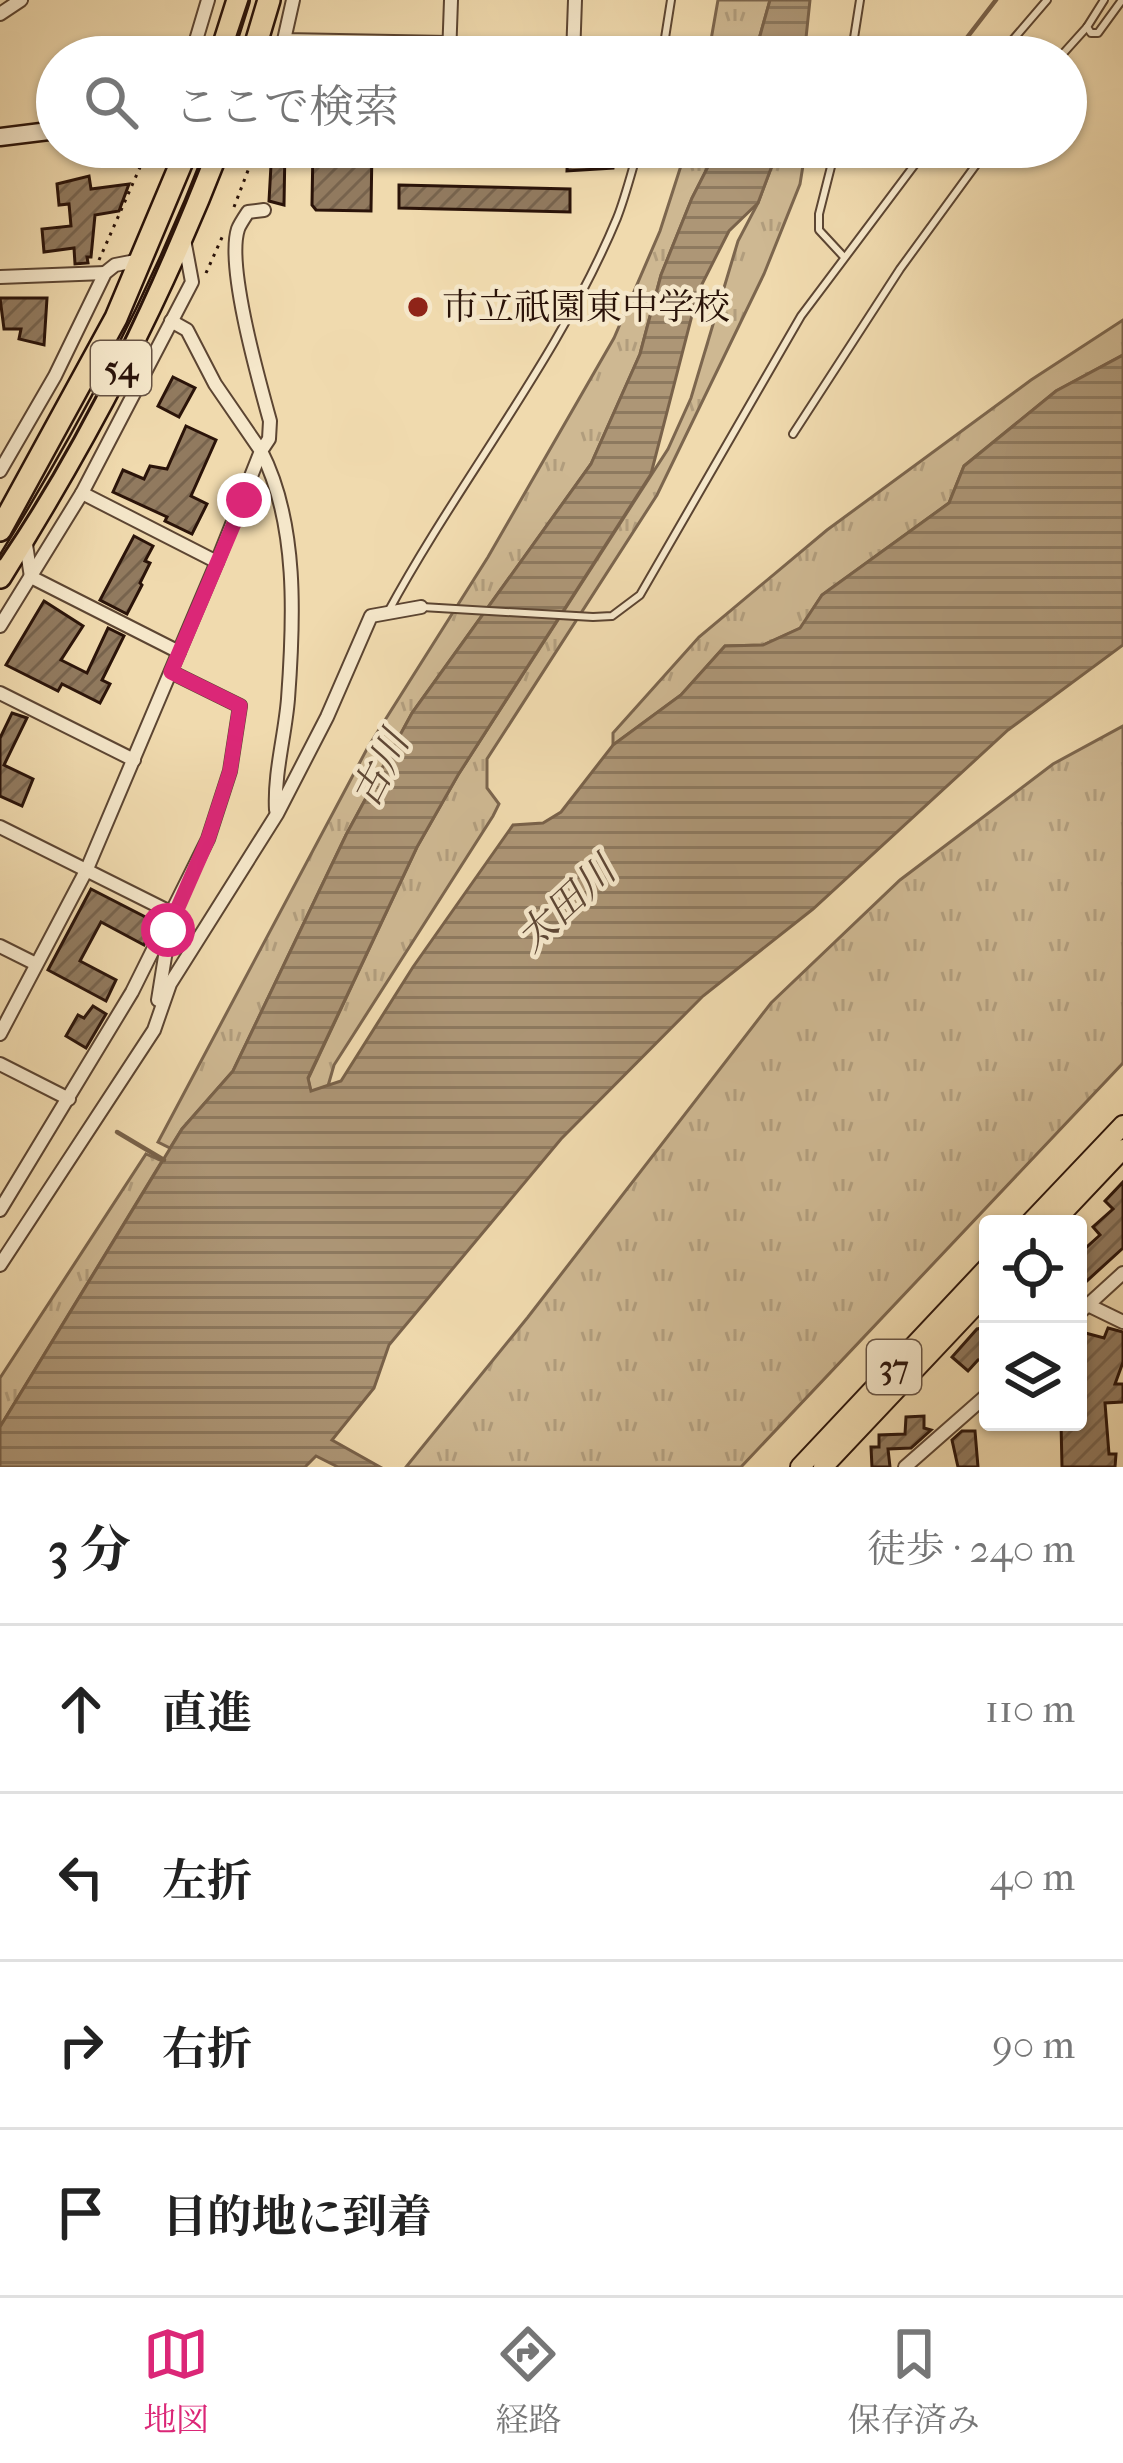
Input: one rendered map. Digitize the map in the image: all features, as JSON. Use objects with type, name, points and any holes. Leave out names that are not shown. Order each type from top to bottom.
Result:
[{"type":"highway","points":[[227,36],[238,0]]},
{"type":"highway","points":[[258,36],[269,0]]},
{"type":"highway","name":"54","points":[[0,530],[116,318],[179,168]]},
{"type":"highway","name":"54","points":[[0,577],[147,319],[212,168]]},
{"type":"main road","points":[[1038,1215],[1123,1125]]},
{"type":"main road","points":[[1061,1215],[1123,1149]]},
{"type":"main road","name":"37","points":[[800,1467],[979,1277]]},
{"type":"main road","name":"37","points":[[823,1467],[979,1302]]},
{"type":"street","points":[[0,14],[21,0]]},
{"type":"street","points":[[197,36],[208,0]]},
{"type":"street","points":[[285,36],[293,0]]},
{"type":"street","points":[[450,36],[451,0]]},
{"type":"street","points":[[574,36],[575,0]]},
{"type":"street","points":[[0,136],[36,132]]},
{"type":"street","points":[[0,1034],[87,869],[218,562],[260,451],[269,439],[270,421],[241,296],[237,239],[238,227],[248,212],[263,210]]},
{"type":"street","points":[[0,626],[82,493],[192,282],[184,238]]},
{"type":"street","points":[[0,471],[55,376],[105,273],[142,259]]},
{"type":"street","points":[[0,277],[105,273]]},
{"type":"street","points":[[171,321],[188,331],[215,384],[260,451],[277,487],[286,525],[288,699],[277,814]]},
{"type":"street","points":[[82,493],[218,562]]},
{"type":"street","points":[[25,537],[31,577]]},
{"type":"street","points":[[31,577],[179,652]]},
{"type":"street","points":[[0,1265],[154,1030],[170,984],[277,814],[327,717],[370,616],[421,607]]},
{"type":"street","points":[[0,1210],[132,992],[208,839],[230,771],[240,706],[171,672]]},
{"type":"street","points":[[0,693],[134,760]]},
{"type":"street","points":[[0,826],[172,913]]},
{"type":"street","points":[[154,1030],[172,913]]},
{"type":"street","points":[[0,946],[36,964]]},
{"type":"street","points":[[0,1064],[69,1099]]},
{"type":"street","points":[[1087,1306],[1123,1273]]},
{"type":"street","points":[[1087,1311],[1123,1322]]},
{"type":"street","points":[[905,1467],[979,1402]]},
{"type":"lane","points":[[665,36],[671,0]]},
{"type":"lane","points":[[854,36],[860,0]]},
{"type":"lane","points":[[1016,36],[1047,0]]},
{"type":"lane","points":[[1079,36],[1104,0]]},
{"type":"lane","points":[[1087,27],[1098,32],[1122,0]]},
{"type":"lane","points":[[387,613],[420,552],[566,322],[617,217],[632,168]]},
{"type":"lane","points":[[831,168],[819,230],[844,257]]},
{"type":"lane","points":[[421,607],[612,616],[640,595],[802,316],[912,168]]},
{"type":"lane","points":[[793,434],[899,269],[974,168]]},
{"type":"green space","points":[[718,0],[770,0],[760,36],[712,36]]},
{"type":"green space","points":[[680,168],[707,168],[661,275],[640,354],[591,464],[412,713],[346,835],[233,1071],[170,1148],[158,1142],[368,747],[488,557],[614,338],[660,231]]},
{"type":"green space","points":[[771,168],[803,168],[764,274],[657,495],[487,759],[487,788],[499,804],[493,816],[334,1065],[328,1086],[311,1092],[308,1079],[417,847],[458,775],[668,449],[691,398],[738,241]]},
{"type":"green space","points":[[1123,320],[1123,355],[1056,391],[964,466],[949,503],[822,595],[801,628],[763,645],[725,646],[681,695],[613,745],[613,733],[699,637],[827,530],[1031,380]]},
{"type":"green space","points":[[1123,726],[1123,1063],[741,1467],[406,1467],[771,1003],[900,880],[1053,764]]},
{"type":"green space","points":[[146,1154],[162,1161],[0,1427],[0,1378]]},
{"type":"water","points":[[770,0],[810,0],[806,36],[760,36]]},
{"type":"water","name":"太田川","points":[[707,168],[771,168],[758,203],[729,231],[698,292],[651,474],[417,847],[308,1078],[311,1091],[341,1081],[413,967],[513,825],[543,823],[561,812],[613,745],[681,695],[725,646],[763,645],[800,628],[822,595],[949,503],[964,466],[1056,391],[1123,355],[1123,645],[1008,730],[813,909],[703,996],[561,1139],[389,1345],[374,1388],[332,1440],[380,1467],[338,1467],[316,1456],[305,1467],[0,1467],[0,1427],[182,1129],[233,1071],[346,835],[412,713],[591,464],[640,354],[661,275]]},
{"type":"building","points":[[271,168],[285,168],[284,205],[269,201]]},
{"type":"building","points":[[313,168],[372,168],[371,211],[316,210]]},
{"type":"building","points":[[89,176],[91,189],[129,184],[119,211],[95,215],[91,257],[88,263],[75,264],[74,248],[44,252],[42,229],[71,226],[69,204],[59,205],[57,184]]},
{"type":"building","points":[[399,185],[570,189],[570,212],[399,208]]},
{"type":"building","points":[[0,298],[47,298],[44,345],[19,339],[21,329],[4,329]]},
{"type":"building","points":[[173,377],[195,388],[179,417],[158,406]]},
{"type":"building","points":[[186,426],[216,440],[191,496],[207,504],[192,534],[113,492],[123,470],[144,479],[150,466],[167,469]]},
{"type":"building","points":[[134,536],[153,546],[145,561],[150,563],[142,585],[127,614],[100,600]]},
{"type":"building","points":[[44,601],[83,626],[61,660],[87,673],[108,628],[124,636],[102,680],[110,684],[100,703],[62,684],[58,691],[6,665]]},
{"type":"building","points":[[12,713],[27,718],[4,765],[33,779],[22,806],[0,796],[0,738]]},
{"type":"building","points":[[91,889],[155,922],[144,945],[101,922],[80,961],[116,980],[106,1001],[48,970]]},
{"type":"building","points":[[93,1006],[106,1014],[86,1048],[66,1036],[78,1015],[84,1018]]},
{"type":"building","points":[[1123,1182],[1123,1248],[1087,1281],[1087,1247],[1100,1235],[1093,1227],[1113,1209],[1105,1201]]},
{"type":"building","points":[[1108,1328],[1123,1332],[1123,1362],[1115,1384],[1123,1384],[1123,1402],[1105,1403],[1109,1454],[1116,1454],[1115,1467],[1062,1467],[1061,1431],[1087,1431],[1087,1333],[1104,1338]]},
{"type":"building","points":[[977,1329],[979,1360],[968,1371],[952,1357]]},
{"type":"building","points":[[924,1416],[924,1428],[931,1430],[911,1448],[888,1449],[890,1467],[872,1467],[871,1447],[879,1447],[879,1435],[905,1434],[906,1417]]},
{"type":"building","points":[[962,1431],[975,1431],[978,1467],[958,1467],[952,1440]]},
{"type":"waterway","points":[[968,36],[996,0]]},
{"type":"waterway","points":[[117,1132],[164,1160]]},
{"type":"tram line","points":[[237,36],[249,0]]},
{"type":"tram line","points":[[0,559],[61,461],[115,359],[199,168]]},
{"type":"place","name":"市立祇園東中学校","points":[[418,307]]},
{"type":"route","points":[[168,930],[208,839],[230,771],[240,706],[171,672],[244,500]]},
{"type":"water label","name":"古川","points":[[380,769]]}]
